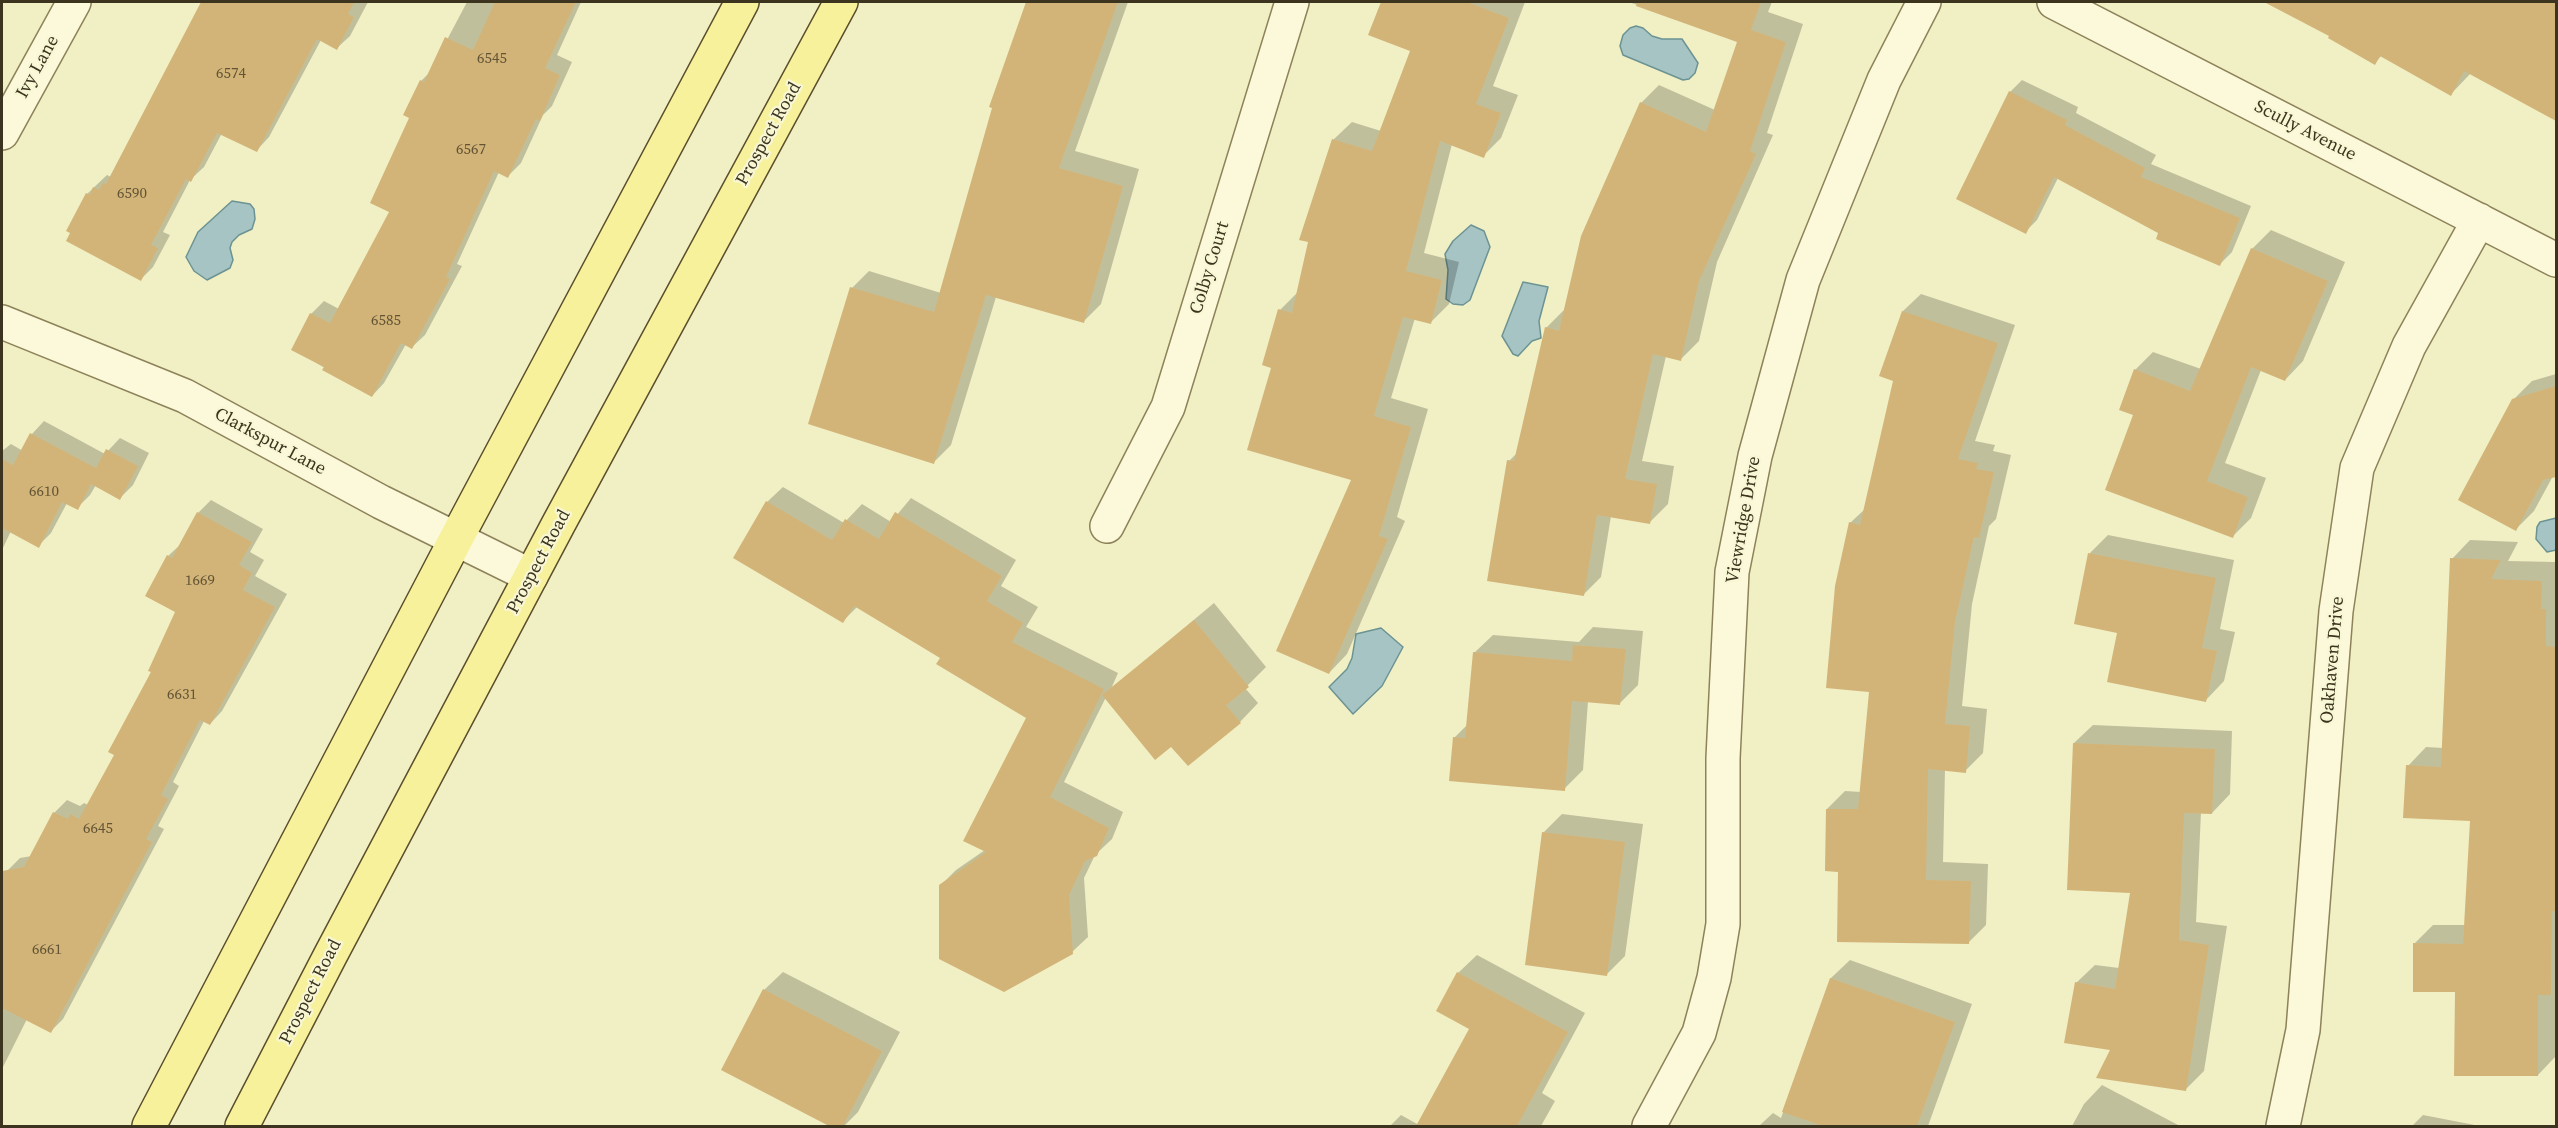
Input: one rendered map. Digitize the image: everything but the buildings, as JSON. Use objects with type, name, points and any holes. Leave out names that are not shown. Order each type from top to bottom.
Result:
[{"type":"main road","points":[[148,1126],[456,539],[742,2]]},
{"type":"main road","name":"Prospect Road","points":[[242,1126],[531,576],[841,2]]},
{"type":"street","name":"Ivy Lane","points":[[2,133],[74,2]]},
{"type":"street","name":"Colby Court","points":[[1107,526],[1168,407],[1292,2]]},
{"type":"street","name":"Viewridge Drive","points":[[1649,1126],[1699,1033],[1714,978],[1723,924],[1723,758],[1732,572],[1755,456],[1803,280],[1884,80],[1924,2]]},
{"type":"street","name":"Scully Avenue","points":[[2054,2],[2556,260]]},
{"type":"street","name":"Oakhaven Drive","points":[[2283,1126],[2303,1030],[2336,611],[2357,468],[2409,346],[2479,220]]},
{"type":"street","name":"Clarkspur Lane","points":[[2,322],[185,396],[381,502],[531,576]]},
{"type":"water","points":[[1636,26],[1662,39],[1682,39],[1698,63],[1695,73],[1689,79],[1683,80],[1623,55],[1620,46],[1623,35]]},
{"type":"water","points":[[232,201],[250,204],[254,209],[255,219],[252,229],[239,235],[232,242],[230,248],[233,260],[230,268],[207,280],[194,271],[186,257],[198,232]]},
{"type":"water","points":[[1471,225],[1484,231],[1490,247],[1470,300],[1463,305],[1453,304],[1446,299],[1448,270],[1445,254],[1453,241]]},
{"type":"water","points":[[1523,282],[1548,287],[1539,321],[1541,338],[1532,341],[1518,356],[1513,354],[1502,336]]},
{"type":"water","points":[[2556,518],[2556,550],[2547,552],[2536,539],[2537,527],[2540,522]]},
{"type":"water","points":[[1381,628],[1403,647],[1382,686],[1353,714],[1329,687],[1347,669],[1352,658],[1356,634]]}]
